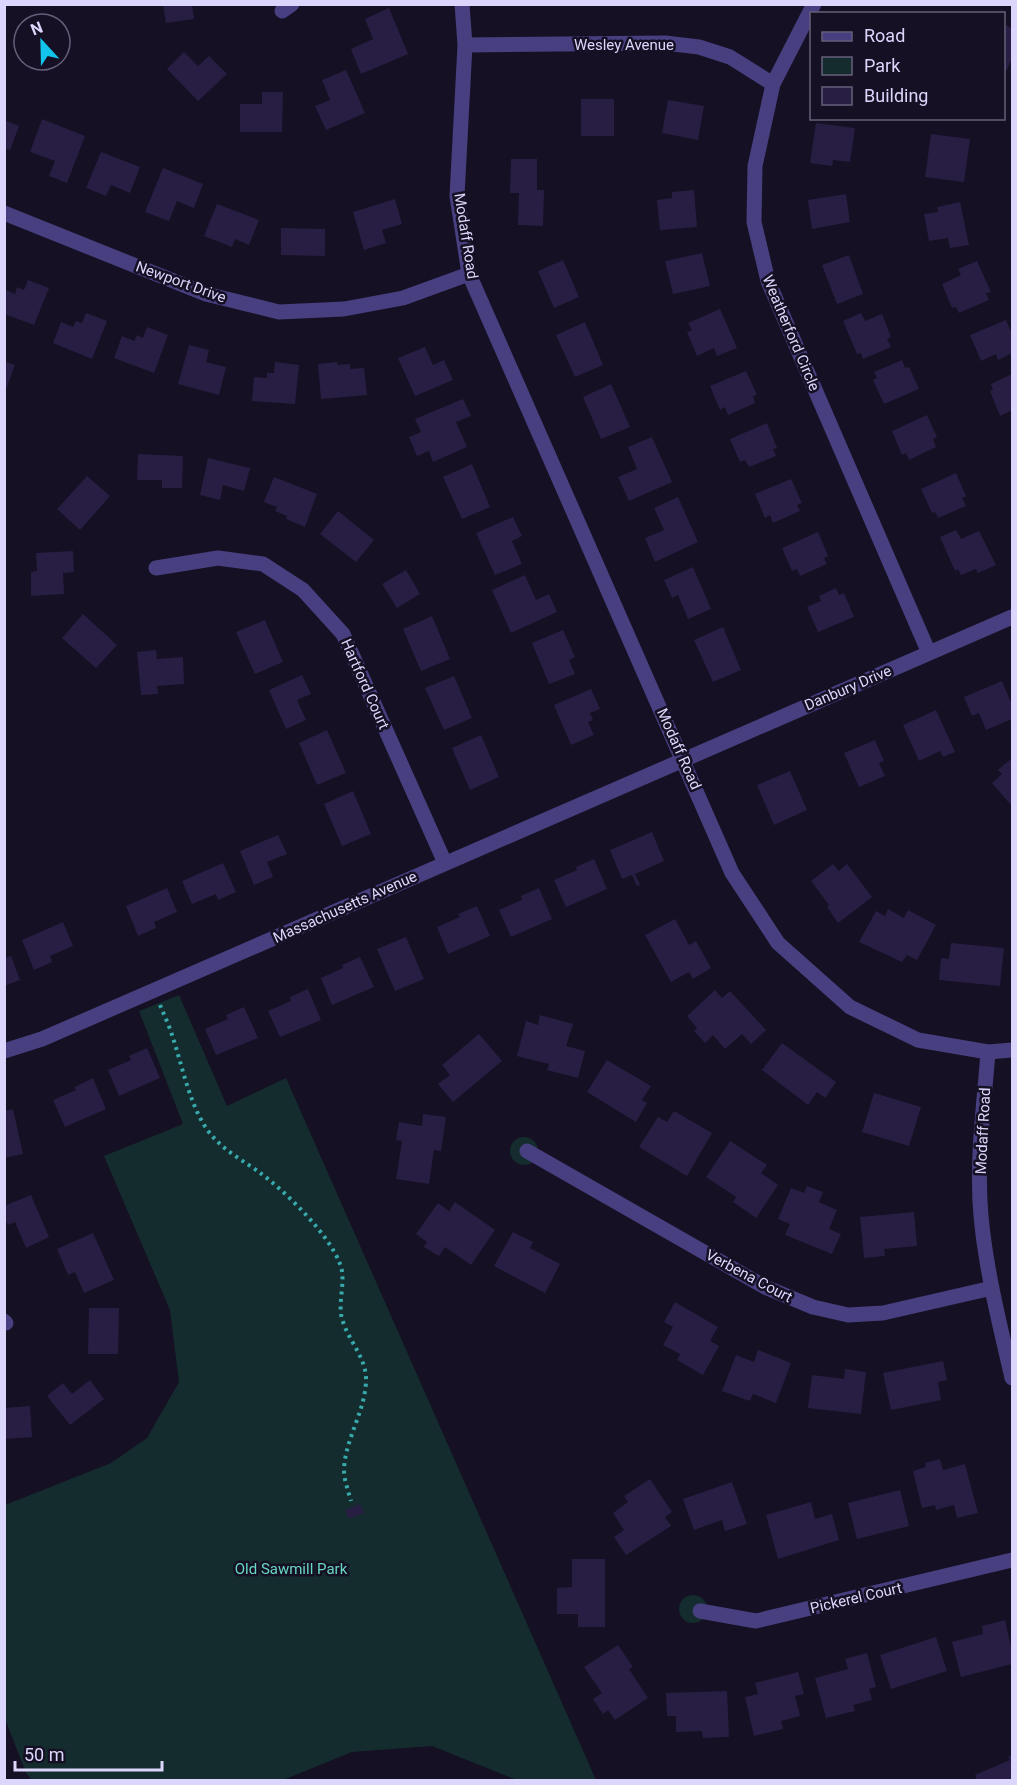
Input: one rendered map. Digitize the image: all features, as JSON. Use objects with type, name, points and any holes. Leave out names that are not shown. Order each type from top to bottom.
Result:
[{"type":"street","name":"Modaff Road","points":[[462,4],[465,45],[457,196],[469,274],[732,873],[777,943],[850,1007],[918,1040],[988,1052],[981,1142],[981,1216],[992,1288],[1012,1378]]},
{"type":"street","name":"Weatherford Circle","points":[[814,4],[773,84],[755,166],[754,222],[768,281],[929,653]]},
{"type":"street","name":"Wesley Avenue","points":[[465,45],[665,44],[699,47],[730,57],[773,84]]},
{"type":"street","name":"Newport Drive","points":[[4,213],[206,294],[279,312],[344,309],[393,300],[469,274]]},
{"type":"street","name":"Hartford Court","points":[[156,568],[218,558],[263,564],[303,590],[343,634],[445,863]]},
{"type":"street","name":"Danbury Drive","points":[[683,759],[1012,617]]},
{"type":"street","name":"Massachusetts Avenue","points":[[4,1051],[42,1039],[683,759]]},
{"type":"street","points":[[988,1052],[1012,1050]]},
{"type":"street","name":"Verbena Court","points":[[527,1151],[765,1287],[813,1307],[848,1315],[884,1313],[992,1288]]},
{"type":"street","name":"Pickerel Court","points":[[700,1611],[756,1622],[1012,1560]]},
{"type":"path","points":[[160,1004],[172,1035],[182,1072],[205,1126],[216,1141],[282,1190],[334,1251],[342,1266],[341,1314],[364,1362],[366,1380],[364,1403],[346,1453],[344,1468],[351,1501]]},
{"type":"green space","name":"Old Sawmill Park","points":[[179,995],[227,1106],[286,1078],[596,1780],[517,1780],[432,1746],[352,1752],[283,1780],[32,1780],[26,1773],[5,1719],[5,1505],[111,1463],[147,1438],[179,1382],[170,1310],[104,1156],[183,1124],[139,1011]]},
{"type":"green space","points":[[524,1137],[534,1141],[538,1151],[534,1161],[524,1165],[514,1161],[510,1151],[514,1141]]},
{"type":"green space","points":[[693,1595],[703,1599],[707,1609],[703,1619],[693,1623],[683,1619],[679,1609],[683,1599]]},
{"type":"building","points":[[163,4],[192,4],[194,19],[166,23]]},
{"type":"building","points":[[389,8],[408,54],[361,74],[351,49],[373,39],[365,19]]},
{"type":"building","points":[[1006,25],[1012,29],[1012,58],[1007,70],[1005,69]]},
{"type":"building","points":[[184,52],[198,66],[209,56],[227,74],[198,101],[167,69]]},
{"type":"building","points":[[346,70],[365,113],[326,130],[315,106],[330,100],[322,80]]},
{"type":"building","points":[[262,92],[283,92],[282,132],[240,132],[240,104],[262,104]]},
{"type":"building","points":[[581,99],[614,99],[614,136],[581,136]]},
{"type":"building","points":[[668,100],[704,106],[698,140],[662,133]]},
{"type":"building","points":[[42,119],[85,136],[67,183],[49,176],[55,161],[30,152]]},
{"type":"building","points":[[4,120],[19,126],[10,150],[4,148]]},
{"type":"building","points":[[816,123],[855,128],[850,162],[833,160],[832,166],[810,163]]},
{"type":"building","points":[[931,134],[970,139],[964,182],[925,177]]},
{"type":"building","points":[[101,152],[140,167],[130,193],[111,185],[106,196],[86,188]]},
{"type":"building","points":[[511,159],[537,159],[537,190],[544,190],[543,226],[518,225],[519,193],[510,193]]},
{"type":"building","points":[[163,168],[203,184],[194,208],[177,201],[169,221],[145,212]]},
{"type":"building","points":[[694,190],[697,227],[660,230],[657,200],[672,198],[672,192]]},
{"type":"building","points":[[846,194],[850,222],[812,229],[808,200]]},
{"type":"building","points":[[395,199],[402,224],[382,230],[386,243],[364,250],[353,212]]},
{"type":"building","points":[[960,202],[969,245],[950,248],[948,238],[929,241],[924,214],[938,212],[937,207]]},
{"type":"building","points":[[217,204],[259,220],[249,245],[235,239],[232,247],[204,236]]},
{"type":"building","points":[[281,228],[325,229],[325,256],[281,255]]},
{"type":"building","points":[[702,253],[710,286],[673,294],[665,261]]},
{"type":"building","points":[[849,255],[863,294],[837,304],[822,265]]},
{"type":"building","points":[[563,260],[579,297],[554,308],[538,271]]},
{"type":"building","points":[[977,261],[991,292],[986,293],[989,300],[959,313],[956,307],[952,308],[942,284],[961,275],[958,269]]},
{"type":"building","points":[[28,280],[49,288],[34,325],[4,314],[4,289],[15,294],[17,287],[24,290]]},
{"type":"building","points":[[720,309],[737,348],[717,356],[714,348],[697,356],[687,332],[692,330],[688,323]]},
{"type":"building","points":[[86,313],[107,321],[92,359],[53,343],[61,322],[73,327],[76,321],[82,323]]},
{"type":"building","points":[[861,313],[865,321],[882,314],[891,337],[887,339],[891,347],[863,359],[861,353],[857,354],[843,321]]},
{"type":"building","points":[[1006,320],[1012,334],[1012,353],[998,360],[996,354],[981,361],[970,335]]},
{"type":"building","points":[[585,322],[603,365],[575,377],[556,335]]},
{"type":"building","points":[[147,327],[168,335],[154,373],[114,358],[122,336],[134,341],[137,335],[143,338]]},
{"type":"building","points":[[189,345],[209,350],[206,362],[226,367],[219,395],[178,384]]},
{"type":"building","points":[[425,347],[433,365],[444,360],[453,380],[415,396],[398,358]]},
{"type":"building","points":[[902,360],[905,368],[909,367],[919,389],[884,404],[873,380],[877,378],[874,372]]},
{"type":"building","points":[[4,361],[15,365],[5,392],[4,392]]},
{"type":"building","points":[[275,362],[299,365],[295,404],[252,401],[254,377],[267,378],[267,373],[274,373]]},
{"type":"building","points":[[337,362],[338,365],[350,364],[350,369],[364,368],[367,395],[321,399],[318,364]]},
{"type":"building","points":[[746,371],[757,395],[753,396],[755,403],[728,415],[725,407],[720,410],[710,386]]},
{"type":"building","points":[[1012,374],[1012,410],[1000,416],[990,391],[993,390],[991,384]]},
{"type":"building","points":[[611,384],[630,427],[601,439],[583,397]]},
{"type":"building","points":[[463,399],[471,416],[456,422],[467,447],[433,462],[429,451],[417,456],[409,437],[421,432],[415,419]]},
{"type":"building","points":[[927,415],[937,437],[933,439],[936,447],[909,460],[906,453],[902,455],[892,431]]},
{"type":"building","points":[[767,423],[777,448],[773,449],[776,456],[749,467],[745,460],[740,462],[730,439]]},
{"type":"building","points":[[652,437],[672,482],[629,501],[618,477],[637,469],[628,447]]},
{"type":"building","points":[[138,454],[183,456],[182,488],[162,488],[162,480],[137,480]]},
{"type":"building","points":[[208,458],[250,468],[244,491],[223,485],[220,500],[200,495]]},
{"type":"building","points":[[472,464],[490,507],[462,519],[443,477]]},
{"type":"building","points":[[956,473],[966,496],[962,498],[966,506],[938,518],[935,512],[932,513],[921,489]]},
{"type":"building","points":[[87,476],[110,496],[80,530],[57,509]]},
{"type":"building","points":[[274,477],[317,494],[305,527],[286,519],[287,516],[275,511],[277,507],[264,502]]},
{"type":"building","points":[[791,479],[802,503],[797,505],[800,511],[773,523],[770,515],[765,518],[755,494]]},
{"type":"building","points":[[678,497],[698,542],[655,562],[645,538],[664,530],[654,508]]},
{"type":"building","points":[[338,511],[374,540],[356,562],[320,534]]},
{"type":"building","points":[[513,517],[522,536],[512,541],[522,564],[495,575],[476,533]]},
{"type":"building","points":[[956,530],[961,539],[979,531],[996,565],[978,573],[976,569],[961,575],[958,569],[955,571],[940,537]]},
{"type":"building","points":[[818,532],[828,556],[824,558],[827,564],[800,576],[797,569],[792,571],[782,548]]},
{"type":"building","points":[[73,551],[74,572],[63,573],[64,594],[31,596],[31,572],[37,571],[36,553]]},
{"type":"building","points":[[693,567],[711,609],[688,619],[678,595],[672,598],[664,580]]},
{"type":"building","points":[[406,570],[420,594],[397,608],[382,584]]},
{"type":"building","points":[[525,575],[536,600],[549,594],[557,612],[511,633],[492,590]]},
{"type":"building","points":[[836,588],[839,595],[844,593],[854,617],[818,632],[807,607],[821,601],[819,596]]},
{"type":"building","points":[[83,614],[117,645],[96,668],[62,638]]},
{"type":"building","points":[[432,616],[450,659],[421,671],[403,629]]},
{"type":"building","points":[[265,620],[283,662],[255,674],[236,632]]},
{"type":"building","points":[[723,627],[741,670],[713,682],[694,640]]},
{"type":"building","points":[[563,630],[575,657],[569,660],[575,674],[549,684],[532,643]]},
{"type":"building","points":[[156,650],[157,659],[183,657],[184,684],[157,686],[158,694],[141,695],[137,652]]},
{"type":"building","points":[[302,675],[311,694],[297,700],[306,720],[286,729],[269,690]]},
{"type":"building","points":[[454,676],[472,718],[444,730],[425,688]]},
{"type":"building","points":[[1002,681],[1012,705],[1012,719],[986,730],[979,713],[972,716],[964,697]]},
{"type":"building","points":[[591,689],[600,709],[590,713],[593,720],[588,722],[594,735],[571,745],[554,705]]},
{"type":"building","points":[[936,710],[955,752],[943,757],[940,751],[919,761],[903,725]]},
{"type":"building","points":[[327,730],[346,773],[317,785],[299,743]]},
{"type":"building","points":[[481,735],[499,777],[470,790],[452,748]]},
{"type":"building","points":[[875,740],[884,761],[879,763],[885,776],[859,787],[844,753]]},
{"type":"building","points":[[1012,758],[1012,802],[1010,804],[992,783],[1002,774],[998,770]]},
{"type":"building","points":[[790,771],[807,810],[774,825],[757,785]]},
{"type":"building","points":[[353,791],[371,834],[342,846],[324,804]]},
{"type":"building","points":[[652,832],[664,861],[635,874],[640,885],[637,886],[632,875],[622,879],[610,850]]},
{"type":"building","points":[[278,835],[287,854],[267,862],[273,877],[254,885],[240,851]]},
{"type":"building","points":[[594,859],[607,889],[566,907],[554,880],[577,870],[576,867]]},
{"type":"building","points":[[223,863],[236,892],[218,900],[216,894],[192,904],[182,881]]},
{"type":"building","points":[[833,864],[839,871],[847,864],[872,897],[838,923],[827,907],[829,905],[811,881]]},
{"type":"building","points":[[167,888],[177,912],[154,922],[156,928],[138,936],[126,906]]},
{"type":"building","points":[[539,888],[552,919],[511,937],[499,910],[522,900],[521,896]]},
{"type":"building","points":[[477,906],[490,936],[448,954],[437,927],[460,917],[458,914]]},
{"type":"building","points":[[888,909],[904,918],[908,910],[936,925],[917,960],[907,955],[902,962],[859,942],[876,911],[885,916]]},
{"type":"building","points":[[675,919],[689,945],[696,941],[711,968],[693,979],[689,972],[671,982],[645,935]]},
{"type":"building","points":[[63,922],[73,946],[50,956],[52,962],[34,970],[22,940]]},
{"type":"building","points":[[406,937],[424,979],[395,991],[377,949]]},
{"type":"building","points":[[951,943],[1004,948],[1000,986],[939,980],[941,958],[949,959]]},
{"type":"building","points":[[11,956],[20,980],[4,986],[4,958]]},
{"type":"building","points":[[360,957],[374,987],[332,1005],[321,978]]},
{"type":"building","points":[[308,989],[321,1020],[280,1037],[268,1011],[291,1001],[290,997]]},
{"type":"building","points":[[715,990],[722,998],[730,991],[766,1030],[751,1044],[742,1034],[725,1049],[713,1035],[705,1043],[694,1031],[697,1028],[687,1016]]},
{"type":"building","points":[[244,1007],[258,1038],[216,1055],[205,1029],[228,1019],[226,1015]]},
{"type":"building","points":[[540,1015],[573,1024],[566,1046],[585,1051],[578,1078],[547,1070],[549,1064],[517,1056],[526,1021],[538,1025]]},
{"type":"building","points":[[479,1034],[502,1061],[453,1102],[438,1084],[450,1075],[442,1065]]},
{"type":"building","points":[[782,1043],[836,1082],[825,1098],[817,1092],[808,1105],[762,1070]]},
{"type":"building","points":[[147,1048],[160,1078],[119,1096],[108,1070],[131,1060],[129,1056]]},
{"type":"building","points":[[607,1060],[651,1086],[642,1100],[647,1103],[636,1122],[587,1092]]},
{"type":"building","points":[[93,1078],[106,1109],[65,1127],[53,1100],[76,1090],[75,1087]]},
{"type":"building","points":[[874,1093],[921,1107],[909,1146],[862,1132]]},
{"type":"building","points":[[13,1109],[23,1154],[4,1158],[4,1111]]},
{"type":"building","points":[[674,1111],[712,1133],[687,1176],[639,1147],[658,1117],[667,1122]]},
{"type":"building","points":[[423,1114],[446,1117],[441,1151],[434,1150],[429,1184],[396,1179],[402,1141],[396,1140],[399,1122],[422,1126]]},
{"type":"building","points":[[730,1141],[767,1165],[761,1173],[778,1185],[756,1218],[733,1202],[736,1197],[706,1177]]},
{"type":"building","points":[[807,1186],[823,1192],[819,1202],[837,1210],[829,1229],[841,1234],[832,1254],[785,1235],[790,1224],[778,1219],[791,1188],[804,1193]]},
{"type":"building","points":[[31,1195],[49,1237],[26,1248],[15,1222],[8,1225],[4,1216],[4,1206]]},
{"type":"building","points":[[455,1202],[495,1230],[471,1265],[445,1247],[439,1256],[424,1247],[427,1242],[416,1234],[438,1203],[449,1211]]},
{"type":"building","points":[[914,1212],[917,1246],[884,1249],[885,1256],[864,1258],[860,1217]]},
{"type":"building","points":[[513,1232],[533,1242],[530,1248],[560,1264],[545,1293],[494,1266]]},
{"type":"building","points":[[93,1233],[114,1280],[84,1293],[75,1272],[68,1275],[57,1249]]},
{"type":"building","points":[[675,1302],[718,1327],[710,1341],[719,1346],[703,1375],[677,1360],[680,1354],[663,1345],[673,1327],[664,1322]]},
{"type":"building","points":[[89,1308],[119,1308],[118,1354],[88,1354]]},
{"type":"building","points":[[758,1350],[791,1363],[776,1403],[753,1394],[750,1401],[722,1391],[736,1355],[754,1362]]},
{"type":"building","points":[[943,1361],[947,1380],[938,1382],[941,1400],[891,1410],[883,1373]]},
{"type":"building","points":[[845,1369],[866,1372],[861,1414],[808,1408],[812,1375],[844,1379]]},
{"type":"building","points":[[90,1380],[104,1399],[70,1425],[47,1396],[63,1383],[72,1394]]},
{"type":"building","points":[[30,1406],[32,1437],[4,1439],[4,1408]]},
{"type":"building","points":[[940,1459],[943,1470],[965,1464],[978,1513],[957,1518],[954,1505],[936,1510],[935,1505],[922,1508],[913,1471],[926,1467],[925,1463]]},
{"type":"building","points":[[650,1479],[672,1512],[665,1517],[671,1526],[626,1555],[614,1537],[624,1530],[613,1513],[628,1502],[624,1496]]},
{"type":"building","points":[[732,1482],[747,1524],[725,1531],[722,1520],[694,1530],[683,1499]]},
{"type":"building","points":[[900,1490],[909,1526],[857,1539],[848,1503]]},
{"type":"building","points":[[811,1502],[815,1519],[832,1514],[839,1540],[778,1559],[766,1515]]},
{"type":"building","points":[[360,1504],[364,1513],[349,1519],[345,1510]]},
{"type":"building","points":[[572,1559],[605,1559],[605,1627],[578,1627],[578,1614],[557,1614],[557,1588],[572,1587]]},
{"type":"building","points":[[1005,1620],[1012,1651],[1012,1664],[961,1677],[952,1642],[983,1634],[982,1626]]},
{"type":"building","points":[[936,1637],[947,1671],[891,1689],[880,1655]]},
{"type":"building","points":[[618,1645],[633,1667],[629,1669],[648,1698],[615,1720],[608,1710],[603,1714],[593,1699],[602,1693],[584,1667]]},
{"type":"building","points":[[867,1653],[876,1687],[869,1689],[872,1700],[853,1705],[855,1711],[826,1718],[815,1678],[848,1669],[845,1659]]},
{"type":"building","points":[[798,1672],[804,1694],[795,1696],[800,1716],[781,1721],[783,1729],[754,1736],[745,1697],[758,1694],[755,1683]]},
{"type":"building","points":[[727,1691],[729,1737],[703,1738],[702,1731],[676,1732],[676,1716],[667,1716],[666,1693]]},
{"type":"building","points":[[1012,1755],[1012,1780],[977,1780],[975,1775],[1010,1760],[1008,1757]]}]
